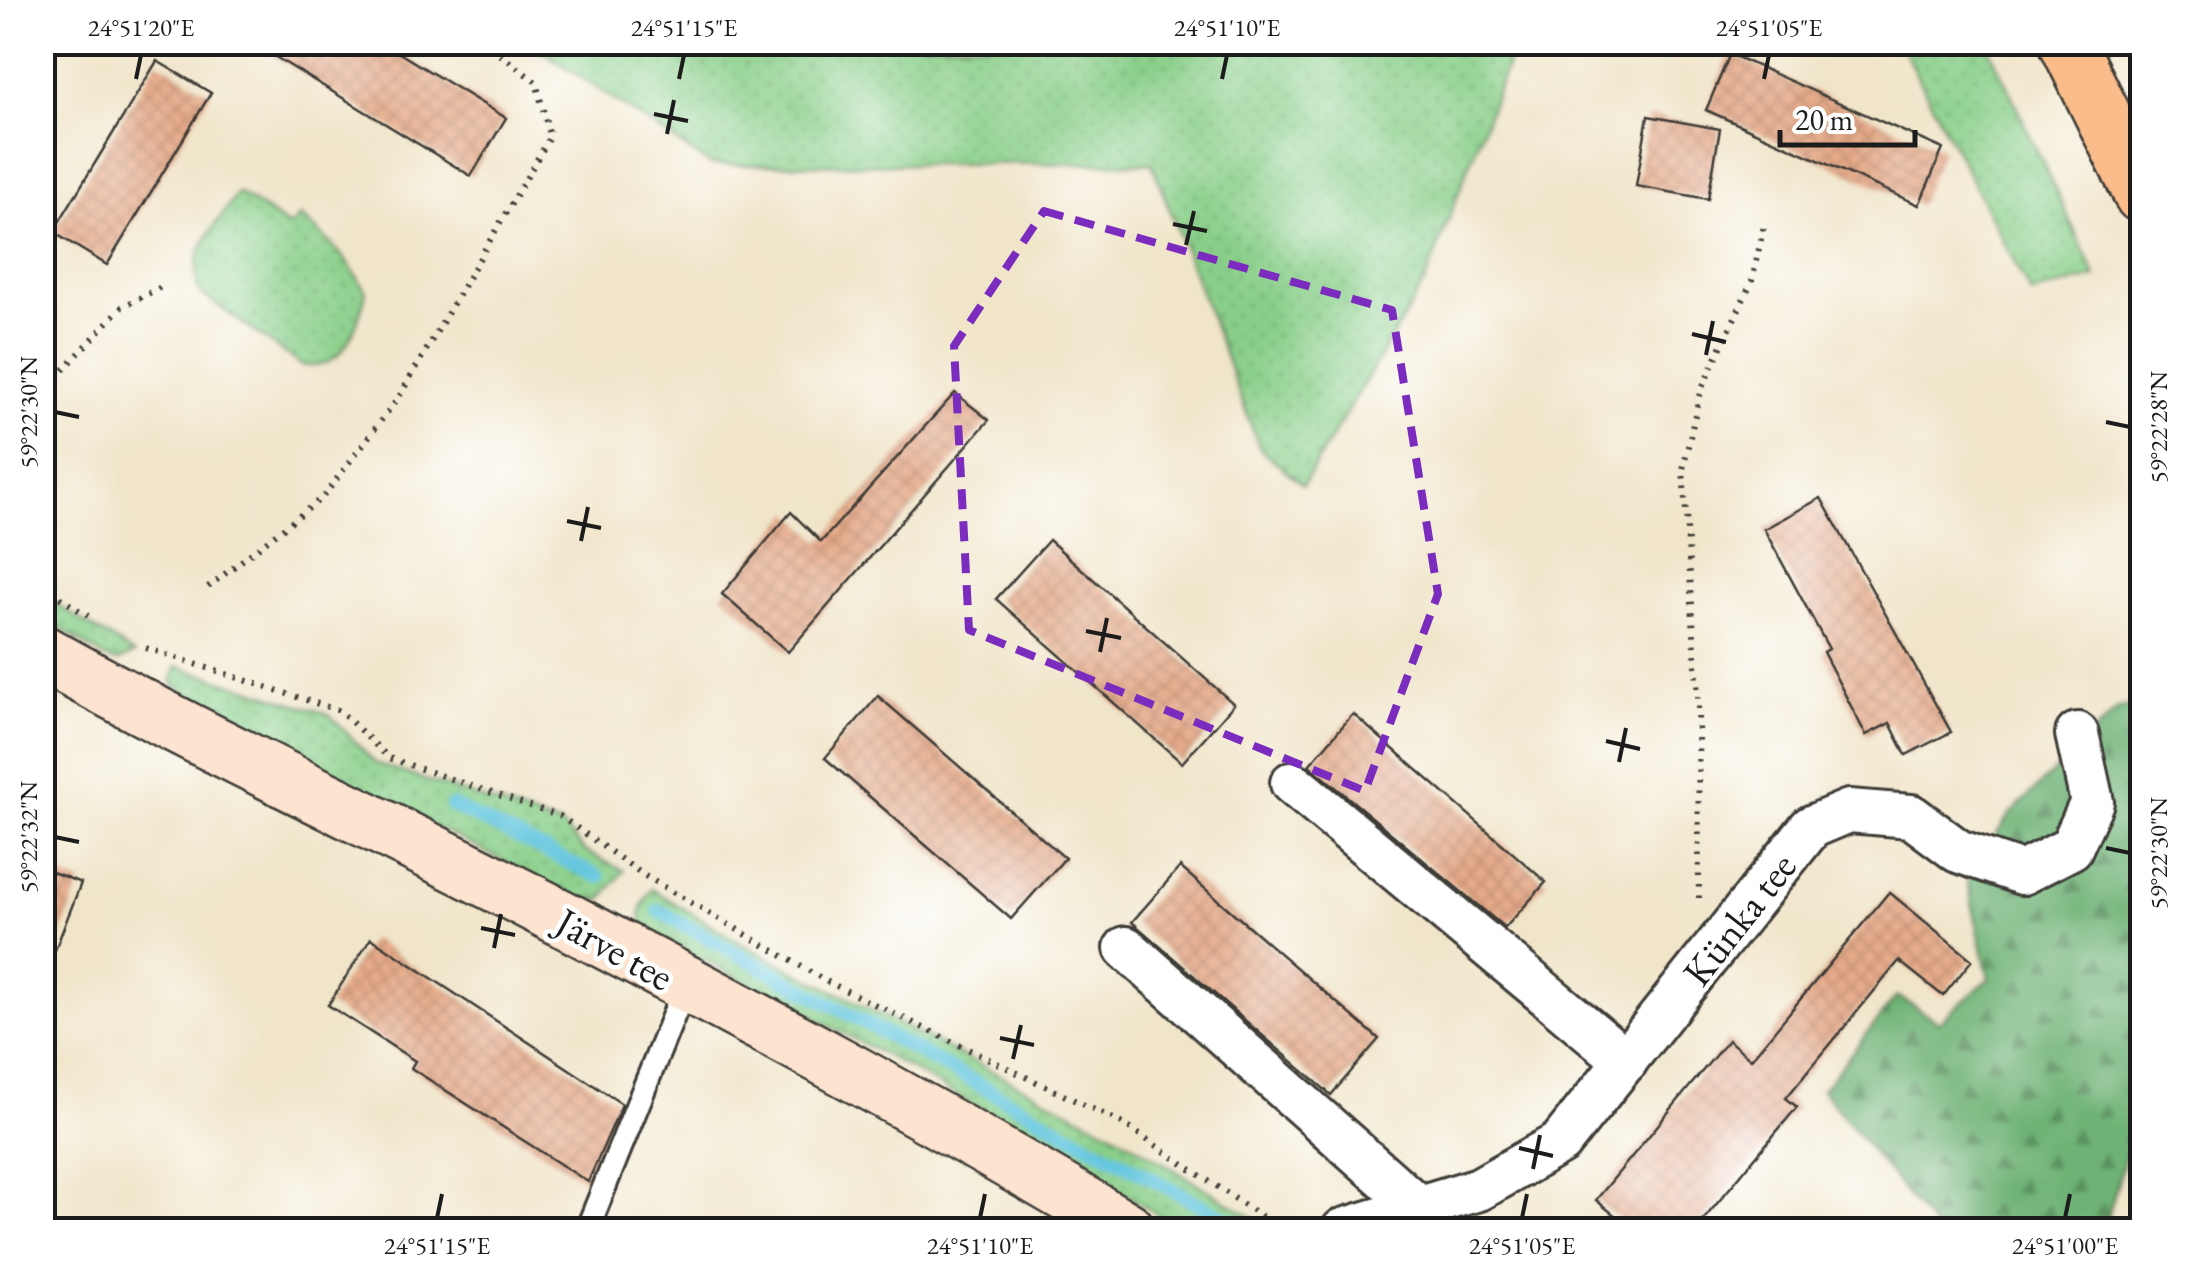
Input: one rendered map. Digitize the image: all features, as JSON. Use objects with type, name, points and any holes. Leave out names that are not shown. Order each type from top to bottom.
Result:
[{"type":"highway","points":[[2068,42],[2142,195]]},
{"type":"street","name":"Järve tee","points":[[42,653],[133,704],[532,903],[1009,1159],[1127,1230]]},
{"type":"street","name":"Künka tee","points":[[1343,1230],[1479,1188],[1560,1143],[1812,826],[1849,811],[1911,816],[1958,851],[2022,873],[2070,848],[2092,802],[2077,734]]},
{"type":"street","points":[[1292,783],[1626,1061]]},
{"type":"street","points":[[1126,948],[1416,1206]]},
{"type":"lane","points":[[588,1230],[685,987]]},
{"type":"path","points":[[208,587],[323,497],[399,397],[550,137],[536,82],[484,42]]},
{"type":"path","points":[[1699,969],[1698,695],[1683,469],[1700,392],[1752,281],[1766,221]]},
{"type":"path","points":[[42,392],[122,308],[161,287]]},
{"type":"path","points":[[42,586],[101,625]]},
{"type":"path","points":[[131,642],[340,711],[388,758],[560,816],[644,876],[828,982],[1122,1123],[1282,1230]]},
{"type":"highlighted area","points":[[1044,211],[1392,310],[1438,594],[1365,791],[969,630],[954,346]]},
{"type":"green space","points":[[530,43],[1515,43],[1425,282],[1303,485],[1260,449],[1152,163],[711,165]]},
{"type":"green space","points":[[1900,43],[1987,43],[2096,277],[2031,294]]},
{"type":"green space","points":[[238,193],[290,227],[300,216],[337,250],[366,292],[346,345],[328,362],[301,365],[199,292],[196,278],[200,252]]},
{"type":"green space","points":[[42,595],[134,654],[117,662],[105,658],[43,617]]},
{"type":"green space","points":[[176,666],[329,714],[375,763],[562,826],[585,851],[624,871],[601,900],[577,898],[200,709],[172,682]]},
{"type":"green space","points":[[2142,704],[2142,1100],[2104,1230],[1935,1230],[1822,1090],[1897,996],[1939,1022],[1989,979],[1967,880],[2009,815],[2118,709]]},
{"type":"green space","points":[[652,889],[744,945],[1120,1136],[1273,1230],[1182,1230],[1082,1167],[905,1066],[647,930],[641,910]]},
{"type":"building","points":[[251,42],[381,42],[506,118],[471,176]]},
{"type":"building","points":[[1730,54],[1943,149],[1919,205],[1706,110]]},
{"type":"building","points":[[157,61],[211,93],[107,265],[53,232]]},
{"type":"building","points":[[1648,116],[1720,129],[1708,199],[1636,186]]},
{"type":"building","points":[[955,393],[989,420],[788,652],[722,594],[791,512],[821,542]]},
{"type":"building","points":[[1821,498],[1951,732],[1906,755],[1890,723],[1866,735],[1823,652],[1829,649],[1764,529]]},
{"type":"building","points":[[1049,540],[1234,704],[1182,763],[996,599]]},
{"type":"building","points":[[878,696],[1065,858],[1011,919],[825,758]]},
{"type":"building","points":[[1353,714],[1546,882],[1505,928],[1309,765]]},
{"type":"building","points":[[1180,867],[1379,1039],[1331,1095],[1132,922]]},
{"type":"building","points":[[42,868],[81,883],[45,976],[42,975]]},
{"type":"building","points":[[1889,892],[1972,960],[1943,996],[1899,961],[1786,1098],[1797,1107],[1695,1230],[1633,1230],[1596,1200],[1728,1040],[1751,1059]]},
{"type":"building","points":[[371,938],[622,1104],[588,1182],[411,1068],[415,1061],[328,1005]]},
{"type":"waterway","points":[[452,806],[599,877]]},
{"type":"waterway","points":[[659,911],[1247,1230]]}]
